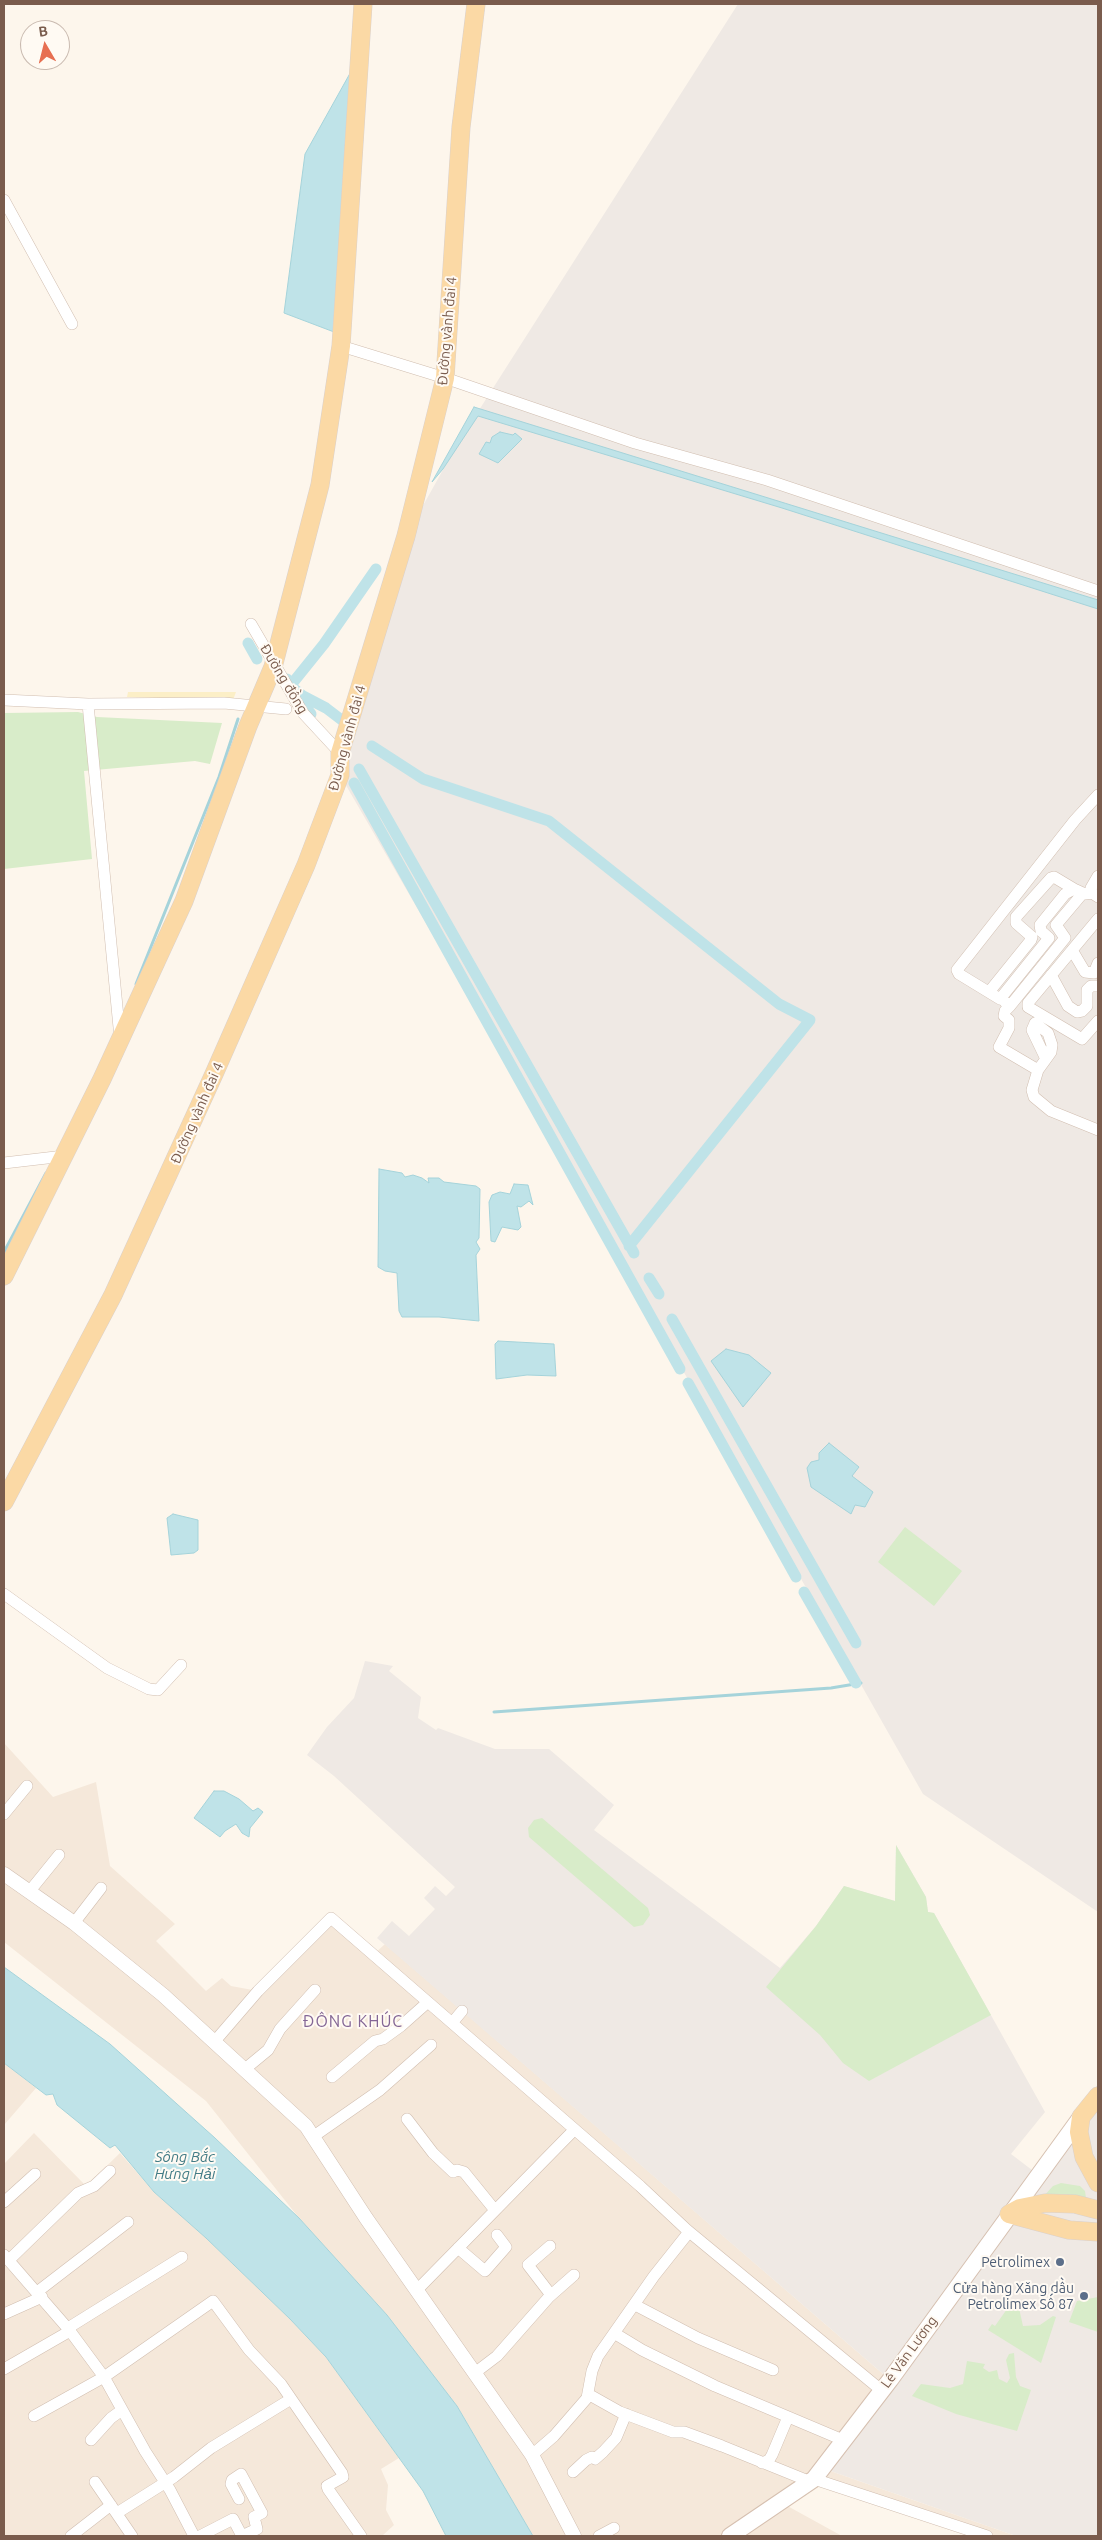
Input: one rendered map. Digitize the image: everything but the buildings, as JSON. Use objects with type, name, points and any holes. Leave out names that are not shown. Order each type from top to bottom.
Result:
[{"type":"main road","points":[[4,1276],[120,1041],[184,901],[274,664],[320,485],[341,346],[363,4]]},
{"type":"main road","name":"Đường vành đai 4","points":[[4,1502],[113,1295],[306,866],[340,775],[340,753],[406,536],[445,378],[461,127],[476,4]]},
{"type":"main road","points":[[1098,2096],[1081,2117],[1079,2132],[1084,2157],[1098,2183]]},
{"type":"main road","name":"Lê Văn Lương","points":[[730,2536],[812,2480],[881,2390],[1081,2117]]},
{"type":"main road","points":[[1009,2214],[1020,2208],[1045,2203],[1075,2204],[1098,2210]]},
{"type":"main road","points":[[1009,2214],[1069,2230],[1098,2232]]},
{"type":"street","points":[[4,200],[72,324]]},
{"type":"street","points":[[341,346],[445,378],[635,443],[766,480],[1098,591]]},
{"type":"street","name":"Đường đồng","points":[[251,624],[284,684],[303,713],[340,753]]},
{"type":"street","points":[[4,700],[88,704],[224,703],[286,709]]},
{"type":"street","points":[[88,704],[120,1041]]},
{"type":"street","points":[[1010,1006],[960,974],[957,970],[1018,893],[1096,800]]},
{"type":"street","points":[[1038,1070],[999,1046],[1010,1028],[1010,1020],[1004,1016],[1005,1011],[1065,938],[1056,925],[1087,893],[1098,876]]},
{"type":"street","points":[[989,992],[1031,940],[1032,936],[1016,923],[1016,917],[1051,878],[1054,877],[1087,893]]},
{"type":"street","points":[[1000,999],[1049,938],[1041,931],[1040,924],[1065,894],[1087,893]]},
{"type":"street","points":[[1096,928],[1072,950],[1028,1003],[1028,1007],[1082,1039],[1098,1021]]},
{"type":"street","points":[[1072,950],[1085,972],[1094,973],[1098,963]]},
{"type":"street","points":[[1051,976],[1068,1006],[1077,1012],[1082,1011],[1087,1006],[1086,990],[1091,986],[1098,986]]},
{"type":"street","points":[[1046,1059],[1038,1070],[1032,1090],[1039,1104],[1051,1111],[1096,1128]]},
{"type":"street","points":[[4,1163],[64,1156]]},
{"type":"street","points":[[4,1594],[107,1668],[149,1689],[158,1690],[181,1665]]},
{"type":"street","points":[[4,1814],[27,1786]]},
{"type":"street","points":[[29,1892],[59,1854]]},
{"type":"street","points":[[4,1874],[74,1923],[163,1995],[281,2101],[314,2136],[416,2292],[476,2372],[532,2455],[574,2536]]},
{"type":"street","points":[[74,1923],[101,1888]]},
{"type":"street","points":[[215,2041],[258,1991],[331,1918],[640,2186],[689,2232],[881,2390]]},
{"type":"street","points":[[245,2069],[268,2050],[280,2029],[315,1990]]},
{"type":"street","points":[[332,2077],[375,2041],[383,2040],[401,2026],[428,2002]]},
{"type":"street","points":[[452,2023],[462,2011]]},
{"type":"street","points":[[314,2136],[380,2090],[430,2045]]},
{"type":"street","points":[[407,2119],[434,2153],[453,2172],[457,2170],[464,2172],[494,2209]]},
{"type":"street","points":[[416,2292],[494,2209],[574,2130]]},
{"type":"street","points":[[110,2171],[94,2186],[78,2193],[6,2258],[69,2330],[104,2377],[194,2536]]},
{"type":"street","points":[[4,2202],[36,2174]]},
{"type":"street","points":[[4,2314],[39,2294],[128,2222]]},
{"type":"street","points":[[532,2455],[554,2436],[582,2405],[588,2394],[592,2371],[598,2356],[689,2232]]},
{"type":"street","points":[[458,2248],[485,2271],[506,2247],[498,2235]]},
{"type":"street","points":[[550,2246],[528,2265],[551,2295]]},
{"type":"street","points":[[4,2369],[69,2330],[182,2257]]},
{"type":"street","points":[[476,2372],[504,2350],[551,2295],[574,2275]]},
{"type":"street","points":[[34,2416],[104,2377],[213,2301],[252,2354],[281,2384],[342,2474],[343,2477],[327,2486],[361,2536]]},
{"type":"street","points":[[635,2305],[705,2342],[773,2370]]},
{"type":"street","points":[[614,2333],[642,2350],[715,2386],[843,2440]]},
{"type":"street","points":[[588,2394],[626,2414],[673,2432],[684,2432],[762,2463],[987,2536]]},
{"type":"street","points":[[71,2536],[114,2509],[165,2483],[210,2448],[291,2399]]},
{"type":"street","points":[[91,2440],[111,2418],[122,2410]]},
{"type":"street","points":[[573,2472],[586,2460],[592,2457],[595,2459],[616,2438],[626,2414]]},
{"type":"street","points":[[762,2463],[769,2460],[772,2456],[788,2417]]},
{"type":"street","points":[[200,2536],[233,2519],[242,2536],[257,2529],[254,2517],[262,2513],[240,2474],[232,2480],[231,2484],[239,2499]]},
{"type":"street","points":[[95,2482],[132,2536]]},
{"type":"street","points":[[599,2536],[614,2528]]},
{"type":"shaded area","points":[[738,4],[1098,4],[1098,1912],[923,1794],[580,1189],[340,775],[406,536],[458,443]]},
{"type":"shaded area","points":[[365,1661],[393,1666],[389,1671],[421,1697],[418,1718],[436,1730],[438,1728],[495,1749],[549,1749],[614,1805],[594,1830],[780,1968],[816,1926],[844,1886],[895,1901],[896,1845],[926,1897],[928,1912],[934,1913],[1045,2112],[1011,2154],[1032,2170],[1059,2138],[1098,2084],[1098,2536],[1016,2536],[822,2468],[890,2380],[377,1938],[392,1921],[409,1936],[435,1909],[424,1898],[435,1886],[446,1896],[455,1887],[334,1776],[307,1755],[327,1727],[354,1698]]},
{"type":"shaded area","points":[[4,1743],[53,1797],[96,1782],[110,1866],[175,1924],[156,1941],[206,1991],[222,1978],[231,1986],[258,1991],[331,1918],[373,1955],[385,1944],[890,2380],[822,2468],[1016,2536],[987,2536],[814,2479],[782,2503],[842,2536],[533,2536],[457,2406],[387,2315],[299,2218],[206,2101],[4,1942]]},
{"type":"shaded area","points":[[4,2063],[36,2088],[4,2125]]},
{"type":"shaded area","points":[[34,2133],[86,2186],[120,2153],[154,2192],[206,2238],[290,2319],[326,2357],[399,2458],[381,2469],[388,2485],[386,2510],[394,2525],[382,2536],[4,2536],[4,2164]]},
{"type":"green space","points":[[78,712],[97,717],[222,723],[210,764],[195,761],[84,771],[92,859],[4,869],[4,713]]},
{"type":"green space","points":[[905,1527],[962,1571],[934,1606],[878,1562]]},
{"type":"green space","points":[[542,1818],[648,1908],[650,1915],[643,1925],[634,1927],[529,1837],[528,1828],[534,1820]]},
{"type":"green space","points":[[896,1845],[926,1897],[928,1912],[934,1913],[991,2015],[869,2081],[843,2063],[820,2035],[766,1987],[816,1926],[844,1886],[895,1901]]},
{"type":"green space","points":[[1061,2183],[1080,2186],[1085,2191],[1086,2198],[1062,2194],[1043,2197],[1053,2186]]},
{"type":"green space","points":[[1098,2297],[1098,2332],[1069,2322],[1077,2301]]},
{"type":"green space","points":[[1008,2303],[1019,2308],[1023,2326],[1040,2325],[1053,2316],[1056,2317],[1041,2363],[988,2330],[992,2324],[995,2326],[1007,2309],[1003,2306]]},
{"type":"green space","points":[[1014,2353],[1016,2377],[1020,2386],[1031,2390],[1017,2431],[956,2414],[912,2396],[921,2384],[950,2388],[963,2384],[967,2361],[985,2364],[983,2368],[989,2372],[997,2370],[999,2379],[1007,2383],[1010,2378],[1006,2360],[1009,2354]]},
{"type":"sand","points":[[128,692],[236,692],[233,700],[127,697]]},
{"type":"water","points":[[358,59],[342,335],[284,313],[305,154]]},
{"type":"water","points":[[474,407],[1098,600],[1098,609],[782,508],[478,416],[443,469],[432,482]]},
{"type":"water","points":[[500,432],[513,435],[515,433],[522,439],[498,463],[479,454],[486,442],[490,443],[492,437]]},
{"type":"water","points":[[379,1169],[402,1173],[405,1177],[413,1175],[429,1183],[428,1178],[439,1178],[444,1182],[476,1186],[480,1189],[479,1238],[476,1242],[480,1249],[476,1255],[479,1321],[439,1317],[402,1317],[399,1311],[397,1273],[385,1271],[378,1267]]},
{"type":"water","points":[[514,1184],[528,1185],[533,1205],[529,1201],[521,1207],[517,1206],[521,1227],[518,1230],[502,1227],[495,1242],[491,1241],[489,1202],[492,1195],[500,1192],[510,1194]]},
{"type":"water","points":[[498,1341],[554,1344],[556,1376],[527,1375],[496,1379],[495,1344]]},
{"type":"water","points":[[726,1349],[749,1355],[771,1373],[743,1407],[711,1361]]},
{"type":"water","points":[[829,1443],[859,1467],[852,1476],[873,1492],[865,1507],[855,1505],[851,1514],[811,1487],[807,1468],[811,1462],[819,1460],[819,1453]]},
{"type":"water","points":[[173,1514],[198,1520],[198,1550],[194,1553],[171,1555],[167,1518]]},
{"type":"water","points":[[214,1791],[224,1791],[239,1799],[253,1811],[258,1808],[263,1812],[250,1828],[249,1837],[242,1833],[236,1824],[225,1831],[220,1837],[194,1818]]},
{"type":"water","name":"Sông Bắc Hưng Hải","points":[[4,1967],[110,2044],[215,2138],[299,2218],[387,2315],[457,2406],[533,2536],[446,2536],[423,2491],[326,2357],[290,2319],[206,2238],[154,2192],[115,2145],[110,2148],[57,2105],[53,2094],[46,2095],[4,2063]]},
{"type":"waterway","points":[[291,685],[324,644],[376,569]]},
{"type":"waterway","points":[[248,643],[257,659]]},
{"type":"waterway","points":[[287,679],[292,687],[303,696],[304,705],[311,714]]},
{"type":"waterway","points":[[303,696],[326,708],[343,721]]},
{"type":"waterway","points":[[136,984],[219,777],[238,719]]},
{"type":"waterway","points":[[372,746],[423,779],[549,821],[779,1004],[810,1020],[629,1246]]},
{"type":"waterway","points":[[359,769],[634,1253]]},
{"type":"waterway","points":[[354,783],[680,1369]]},
{"type":"waterway","points":[[4,1252],[46,1173]]},
{"type":"waterway","points":[[649,1278],[659,1294]]},
{"type":"waterway","points":[[672,1319],[856,1643]]},
{"type":"waterway","points":[[688,1383],[796,1577]]},
{"type":"waterway","points":[[804,1592],[856,1683]]},
{"type":"waterway","points":[[494,1712],[831,1688],[861,1683]]},
{"type":"place","name":"Petrolimex","points":[[1060,2262]]},
{"type":"place","name":"Cửa hàng Xăng dầu Petrolimex Số 87","points":[[1084,2296]]},
{"type":"district","name":"ĐÔNG KHÚC","points":[[353,2022]]}]
